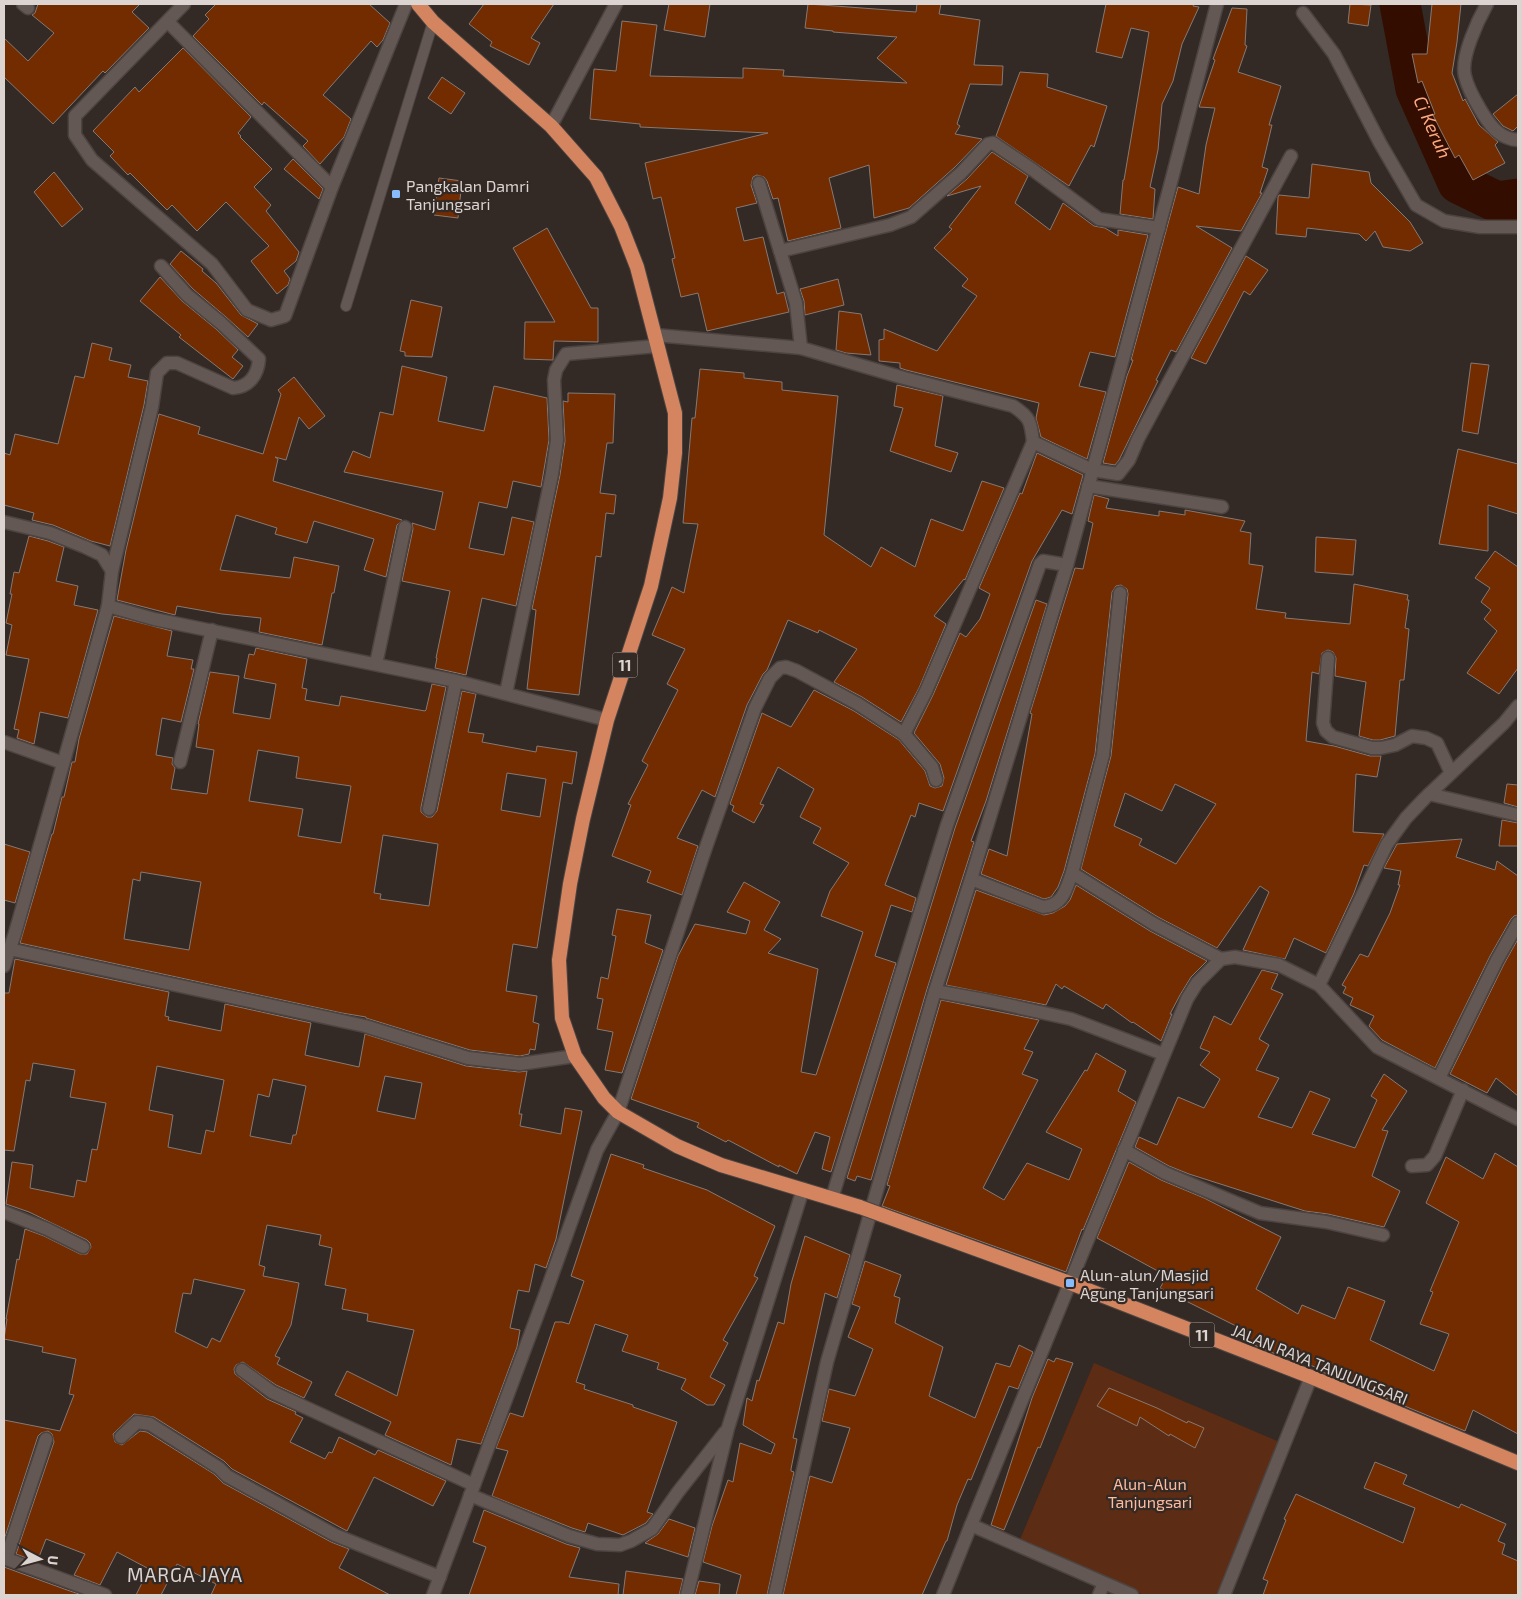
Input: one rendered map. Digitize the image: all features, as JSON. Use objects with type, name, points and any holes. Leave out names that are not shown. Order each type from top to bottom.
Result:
[{"type":"highway","name":"11","points":[[418,4],[433,22],[551,126],[596,177],[621,226],[637,267],[675,413],[675,453],[670,498],[651,586],[607,720],[583,819],[570,884],[559,960],[562,1018],[575,1056],[604,1098],[618,1112],[677,1146],[721,1165],[832,1198]]},
{"type":"highway","name":"JALAN RAYA TANJUNGSARI","points":[[832,1198],[1070,1283],[1311,1377],[1518,1463]]},
{"type":"street","points":[[184,4],[75,116],[75,135],[92,160],[212,264],[247,310],[271,320],[285,316],[332,187],[406,4]]},
{"type":"street","points":[[551,126],[616,4]]},
{"type":"street","points":[[775,1595],[827,1362],[935,991],[1067,565],[1159,228],[1217,4]]},
{"type":"street","points":[[1487,4],[1476,22],[1466,58],[1464,74],[1469,91],[1492,128],[1505,138],[1518,140]]},
{"type":"street","points":[[1303,13],[1334,54],[1380,143],[1416,205],[1444,221],[1480,227],[1518,227]]},
{"type":"street","points":[[168,22],[332,187]]},
{"type":"street","points":[[780,251],[890,225],[910,217],[961,174],[988,144],[993,143],[1099,219],[1159,228]]},
{"type":"street","points":[[1033,442],[1092,470],[1118,474],[1129,460],[1160,396],[1291,156]]},
{"type":"street","points":[[759,183],[796,302],[801,348]]},
{"type":"street","points":[[4,966],[10,949],[9,930],[64,763],[108,606],[112,571],[152,407],[157,373],[167,363],[177,363],[234,388],[241,388],[248,384],[258,366],[259,359],[221,323],[187,295],[161,266]]},
{"type":"street","points":[[506,694],[552,474],[557,440],[554,380],[556,370],[566,354],[656,340],[801,348],[904,378],[1013,406],[1026,415],[1031,425],[1033,442],[926,691],[904,734]]},
{"type":"street","points":[[1088,486],[1222,507]]},
{"type":"street","points":[[4,522],[50,533],[85,547],[102,555],[112,571]]},
{"type":"street","points":[[376,664],[404,527]]},
{"type":"street","points":[[832,1198],[947,825],[1040,564],[1042,561],[1047,561],[1067,565]]},
{"type":"street","points":[[971,879],[1043,907],[1052,906],[1059,901],[1067,888],[1103,755],[1120,593]]},
{"type":"street","points":[[108,606],[154,619],[456,681],[607,720]]},
{"type":"street","points":[[180,762],[212,630]]},
{"type":"street","points":[[1328,658],[1323,722],[1328,733],[1333,737],[1372,748],[1395,745],[1412,736],[1426,738],[1437,743],[1451,773]]},
{"type":"street","points":[[433,1595],[597,1150],[618,1112],[705,850],[752,717],[770,678],[780,668],[786,667],[858,704],[904,734],[932,767],[936,780]]},
{"type":"street","points":[[429,810],[456,681]]},
{"type":"street","points":[[1319,985],[1387,844],[1406,818],[1504,723],[1518,706]]},
{"type":"street","points":[[4,742],[64,763]]},
{"type":"street","points":[[1429,794],[1518,815]]},
{"type":"street","points":[[1072,872],[1154,924],[1221,959],[1235,957],[1279,965],[1319,985],[1377,1047],[1518,1119]]},
{"type":"street","points":[[1439,1078],[1497,960],[1516,931]]},
{"type":"street","points":[[10,949],[365,1026],[468,1058],[520,1064],[575,1056]]},
{"type":"street","points":[[943,1595],[1187,999],[1197,983],[1221,959]]},
{"type":"street","points":[[935,991],[1071,1019],[1164,1054]]},
{"type":"street","points":[[1412,1166],[1427,1165],[1435,1156],[1463,1090]]},
{"type":"street","points":[[1124,1150],[1165,1173],[1260,1213],[1326,1222],[1383,1235]]},
{"type":"street","points":[[687,1595],[728,1428],[803,1189]]},
{"type":"street","points":[[4,1212],[48,1228],[83,1247]]},
{"type":"street","points":[[242,1370],[272,1392],[569,1536],[597,1544],[620,1544],[631,1541],[652,1529],[728,1428]]},
{"type":"street","points":[[1224,1595],[1311,1377]]},
{"type":"street","points":[[121,1437],[137,1422],[150,1424],[219,1468],[228,1476],[335,1535],[440,1577]]},
{"type":"street","points":[[46,1439],[5,1559],[105,1595]]},
{"type":"street","points":[[971,1526],[1132,1595]]},
{"type":"street","points":[[1099,1595],[1104,1583]]},
{"type":"lane","points":[[346,306],[433,22]]},
{"type":"green space","name":"Alun-Alun Tanjungsari","points":[[1094,1363],[1282,1443],[1218,1595],[1144,1595],[1019,1542]]},
{"type":"building","points":[[38,4],[140,4],[132,12],[149,28],[105,73],[103,71],[53,124],[4,77],[4,38],[28,61],[54,33],[32,15],[35,13]]},
{"type":"building","points":[[216,4],[369,4],[390,23],[383,40],[377,47],[371,41],[323,95],[351,119],[344,137],[320,164],[303,146],[308,141],[264,102],[262,105],[193,36],[209,19],[205,15]]},
{"type":"building","points":[[484,4],[554,4],[531,38],[540,43],[529,65],[490,46],[492,42],[469,24]]},
{"type":"building","points":[[669,4],[710,4],[705,37],[664,30]]},
{"type":"building","points":[[808,4],[916,12],[917,4],[941,4],[939,14],[980,20],[974,65],[1003,66],[1002,85],[970,84],[957,124],[960,126],[955,134],[982,139],[955,167],[909,208],[874,218],[869,165],[829,178],[841,228],[788,241],[778,198],[773,199],[764,177],[757,175],[753,177],[751,185],[757,203],[736,208],[744,241],[763,237],[777,294],[784,292],[789,312],[707,331],[698,293],[681,297],[672,259],[675,258],[661,197],[653,199],[645,163],[768,133],[640,127],[640,124],[590,119],[594,69],[616,71],[622,21],[657,25],[650,76],[743,78],[743,68],[784,70],[783,76],[907,83],[877,58],[897,37],[805,28]]},
{"type":"building","points":[[1106,4],[1194,4],[1193,6],[1199,7],[1182,44],[1173,81],[1162,104],[1158,150],[1150,187],[1155,189],[1153,219],[1120,214],[1123,180],[1149,32],[1131,28],[1122,58],[1096,52]]},
{"type":"building","points":[[1350,4],[1371,5],[1368,26],[1348,23]]},
{"type":"building","points":[[1432,4],[1461,4],[1452,73],[1463,101],[1465,99],[1479,125],[1498,142],[1495,145],[1505,163],[1473,180],[1459,155],[1455,158],[1433,115],[1435,114],[1422,81],[1418,83],[1412,54],[1427,54]]},
{"type":"building","points":[[1232,8],[1247,9],[1245,45],[1247,46],[1238,72],[1281,86],[1269,125],[1272,125],[1262,167],[1268,169],[1260,193],[1262,193],[1241,231],[1196,226],[1232,248],[1176,352],[1171,350],[1119,460],[1115,465],[1103,463],[1133,360],[1131,360],[1178,187],[1199,194],[1206,145],[1215,108],[1199,107],[1215,60],[1213,59]]},
{"type":"building","points":[[183,48],[251,117],[238,133],[272,169],[254,187],[271,205],[266,211],[299,252],[296,261],[284,271],[290,279],[288,285],[277,294],[251,261],[269,246],[226,202],[197,231],[172,205],[167,210],[130,173],[128,175],[110,156],[114,152],[93,131],[135,87],[139,92]]},
{"type":"building","points":[[1020,72],[1048,74],[1047,87],[1107,106],[1094,147],[1091,145],[1069,186],[996,136]]},
{"type":"building","points":[[442,77],[465,93],[451,114],[428,98]]},
{"type":"building","points":[[1518,94],[1518,126],[1513,131],[1503,126],[1493,114]]},
{"type":"building","points":[[992,152],[1028,176],[1015,203],[1050,230],[1063,203],[1094,226],[1105,228],[1118,236],[1118,230],[1148,235],[1115,357],[1090,352],[1079,386],[1106,392],[1087,459],[1041,437],[1036,418],[1039,403],[906,370],[900,368],[900,363],[879,361],[879,340],[884,339],[884,329],[937,351],[977,296],[962,286],[968,279],[934,248],[952,229],[949,227],[981,186],[947,196],[967,179]]},
{"type":"building","points":[[293,159],[323,189],[319,199],[284,169]]},
{"type":"building","points":[[1312,164],[1369,172],[1371,183],[1410,222],[1423,243],[1410,251],[1383,247],[1375,231],[1366,241],[1359,234],[1307,228],[1306,237],[1276,234],[1279,195],[1309,198]]},
{"type":"building","points":[[54,172],[83,209],[62,227],[34,192]]},
{"type":"building","points":[[439,178],[462,181],[458,218],[434,215]]},
{"type":"building","points":[[547,228],[591,308],[598,308],[598,342],[554,341],[553,360],[524,359],[525,322],[555,322],[513,248]]},
{"type":"building","points":[[181,251],[203,269],[202,271],[216,283],[241,315],[258,324],[248,337],[193,289],[170,264]]},
{"type":"building","points":[[1246,256],[1268,270],[1250,295],[1244,291],[1206,364],[1191,358]]},
{"type":"building","points":[[160,277],[182,301],[238,350],[232,357],[243,366],[233,379],[179,337],[181,335],[140,301]]},
{"type":"building","points":[[838,279],[844,305],[805,315],[804,301],[800,289]]},
{"type":"building","points":[[411,300],[442,307],[432,357],[405,356],[405,352],[400,351]]},
{"type":"building","points":[[839,311],[861,314],[871,355],[846,353],[836,350]]},
{"type":"building","points":[[92,343],[112,348],[109,360],[131,365],[128,377],[148,381],[110,546],[91,541],[53,525],[32,520],[34,513],[4,505],[4,453],[10,455],[15,434],[58,444],[75,376],[84,378]]},
{"type":"building","points":[[1471,363],[1489,365],[1478,434],[1462,431]]},
{"type":"building","points":[[402,366],[447,377],[438,421],[484,431],[494,386],[547,398],[549,440],[541,487],[513,481],[507,508],[479,502],[469,548],[504,555],[512,517],[534,522],[516,606],[482,598],[466,675],[435,668],[450,591],[402,581],[413,529],[412,523],[435,530],[443,492],[344,472],[353,451],[370,458],[380,412],[393,415]]},
{"type":"building","points":[[700,369],[744,373],[744,378],[782,382],[782,390],[838,396],[824,535],[871,567],[881,547],[915,567],[931,519],[963,531],[982,481],[1004,488],[965,580],[934,616],[946,624],[919,688],[901,722],[834,682],[857,649],[819,630],[818,633],[788,620],[767,670],[747,705],[715,797],[702,790],[677,838],[698,846],[682,895],[647,882],[651,871],[612,856],[631,805],[628,804],[648,765],[642,761],[678,690],[667,684],[685,649],[652,635],[672,587],[684,593],[698,524],[683,523],[692,418],[695,418]]},
{"type":"building","points":[[294,377],[325,416],[309,429],[299,417],[286,460],[275,457],[278,459],[273,481],[402,520],[397,525],[386,577],[364,570],[374,539],[314,521],[307,543],[275,534],[277,528],[236,515],[220,570],[290,578],[294,557],[339,566],[322,645],[259,632],[261,618],[222,614],[177,606],[175,615],[117,600],[126,550],[159,414],[200,427],[198,434],[263,454],[281,394],[278,390]]},
{"type":"building","points":[[897,385],[943,396],[935,446],[958,453],[951,472],[890,451],[903,408],[894,406]]},
{"type":"building","points":[[568,393],[615,394],[613,443],[607,443],[600,493],[616,495],[614,514],[606,513],[601,557],[596,556],[579,695],[527,689],[536,610],[532,609],[560,475],[565,441],[563,401],[568,402]]},
{"type":"building","points":[[1458,449],[1518,464],[1518,514],[1488,505],[1488,551],[1439,544]]},
{"type":"building","points":[[1037,453],[1083,475],[1072,514],[1062,510],[1032,561],[943,811],[919,803],[915,817],[911,815],[885,885],[916,898],[912,912],[891,905],[875,956],[896,963],[831,1172],[822,1169],[830,1137],[815,1132],[797,1174],[697,1127],[699,1123],[631,1099],[678,956],[695,924],[746,934],[750,921],[727,912],[744,882],[780,902],[764,930],[781,939],[768,953],[818,969],[801,1072],[816,1075],[863,932],[821,916],[830,891],[849,863],[813,843],[821,828],[800,817],[814,789],[778,767],[760,804],[764,805],[754,823],[732,811],[734,806],[730,804],[762,713],[791,727],[814,690],[854,711],[899,740],[925,771],[930,786],[935,788],[942,786],[944,778],[940,764],[914,733],[960,633],[966,637],[980,619],[990,594],[979,588],[1020,493],[1022,494]]},
{"type":"building","points":[[1094,495],[1109,499],[1106,508],[1159,516],[1159,511],[1185,515],[1185,510],[1245,521],[1240,531],[1251,533],[1249,564],[1263,566],[1256,609],[1286,613],[1285,618],[1350,624],[1354,584],[1408,595],[1405,628],[1409,629],[1404,680],[1400,680],[1395,736],[1373,740],[1359,736],[1366,682],[1335,676],[1336,658],[1333,652],[1328,650],[1322,653],[1319,674],[1312,672],[1306,741],[1334,746],[1370,756],[1381,756],[1377,777],[1356,774],[1353,832],[1384,834],[1368,866],[1364,865],[1354,893],[1326,953],[1294,938],[1285,959],[1243,950],[1269,892],[1260,886],[1217,948],[1158,917],[1081,869],[1111,756],[1128,594],[1127,589],[1121,585],[1116,586],[1112,592],[1095,754],[1058,887],[1051,897],[1044,899],[981,874],[989,849],[1007,856],[1032,714],[1030,713],[1075,568],[1083,569],[1093,523],[1088,521]],"holes":[[[1175,784],[1216,804],[1176,864],[1139,845],[1142,839],[1114,826],[1125,793],[1162,811]]]},
{"type":"building","points":[[29,536],[64,547],[56,581],[78,586],[74,605],[98,610],[68,718],[40,712],[34,744],[17,738],[19,730],[14,729],[29,659],[6,655],[12,625],[6,623],[14,572],[19,573]]},
{"type":"building","points":[[1316,537],[1356,540],[1353,575],[1315,572]]},
{"type":"building","points":[[1495,551],[1518,567],[1518,668],[1499,694],[1467,673],[1497,631],[1484,619],[1491,610],[1481,602],[1490,588],[1475,578]]},
{"type":"building","points":[[1036,600],[1047,604],[986,801],[971,841],[974,842],[927,989],[871,1180],[857,1176],[855,1181],[847,1178],[955,828]]},
{"type":"building","points":[[114,616],[172,631],[167,656],[193,660],[191,669],[194,669],[181,722],[162,718],[156,755],[173,758],[172,764],[175,768],[171,789],[207,794],[214,750],[196,747],[198,724],[210,672],[239,676],[233,713],[270,719],[276,684],[244,678],[249,654],[254,655],[256,648],[307,659],[302,688],[307,689],[305,700],[339,706],[341,696],[425,711],[432,684],[446,687],[421,807],[421,812],[427,817],[432,817],[437,811],[462,691],[476,694],[468,732],[484,734],[482,742],[536,752],[537,746],[577,752],[572,784],[563,782],[537,948],[513,944],[506,991],[537,996],[533,1022],[539,1024],[535,1050],[530,1049],[529,1054],[520,1056],[470,1050],[366,1017],[20,943],[53,834],[62,797],[64,797],[72,762],[75,762],[79,739]],"holes":[[[258,750],[299,757],[296,778],[351,786],[341,843],[298,836],[303,809],[249,801]],[[507,773],[546,779],[540,817],[501,810]],[[383,835],[438,844],[429,906],[380,899],[381,894],[374,893]],[[141,872],[201,882],[189,950],[124,939],[133,879],[140,881]]]},
{"type":"building","points":[[1507,784],[1518,785],[1518,807],[1504,803]]},
{"type":"building","points":[[1502,820],[1518,823],[1518,846],[1499,846]]},
{"type":"building","points":[[1462,839],[1456,857],[1495,870],[1497,861],[1518,876],[1518,915],[1511,919],[1490,956],[1435,1068],[1382,1040],[1369,1026],[1374,1016],[1350,1005],[1353,998],[1343,993],[1346,987],[1342,985],[1360,954],[1368,957],[1390,913],[1400,885],[1398,885],[1401,871],[1384,868],[1397,844]]},
{"type":"building","points":[[4,844],[30,852],[15,903],[4,900]]},
{"type":"building","points":[[1076,885],[1150,931],[1207,961],[1191,977],[1180,995],[1170,1014],[1172,1014],[1161,1041],[1106,1004],[1103,1009],[1064,986],[1062,989],[1056,984],[1046,1005],[946,985],[976,890],[1044,915],[1053,913],[1065,906],[1070,900]]},
{"type":"building","points":[[617,909],[651,915],[645,943],[663,950],[622,1073],[605,1070],[613,1032],[597,1029],[603,999],[597,998],[601,977],[608,979],[616,936],[612,935]]},
{"type":"building","points":[[1518,939],[1518,1096],[1496,1078],[1487,1093],[1450,1074]]},
{"type":"building","points":[[15,959],[169,992],[165,1016],[169,1017],[168,1020],[221,1031],[225,1004],[311,1023],[305,1055],[359,1067],[365,1034],[466,1066],[519,1072],[527,1071],[519,1114],[522,1114],[520,1126],[561,1134],[565,1108],[582,1111],[556,1239],[546,1268],[535,1264],[529,1292],[518,1290],[510,1328],[520,1330],[517,1347],[481,1444],[457,1439],[451,1465],[385,1435],[391,1422],[335,1395],[347,1371],[397,1396],[414,1330],[367,1321],[368,1314],[342,1309],[346,1289],[325,1285],[332,1248],[319,1245],[321,1235],[267,1225],[259,1265],[265,1267],[263,1276],[299,1283],[291,1325],[275,1356],[280,1358],[277,1364],[312,1382],[304,1398],[276,1385],[243,1362],[236,1365],[234,1369],[235,1374],[267,1399],[296,1412],[295,1414],[303,1418],[290,1442],[325,1459],[329,1452],[332,1453],[339,1437],[375,1455],[378,1450],[446,1481],[433,1506],[374,1477],[347,1531],[232,1469],[224,1461],[154,1417],[134,1414],[113,1434],[115,1442],[122,1445],[140,1431],[147,1432],[214,1474],[223,1483],[331,1542],[349,1549],[339,1568],[390,1595],[211,1595],[216,1584],[177,1564],[161,1595],[136,1595],[149,1569],[117,1552],[100,1585],[74,1575],[85,1554],[46,1539],[37,1562],[16,1554],[54,1442],[52,1434],[48,1431],[38,1436],[4,1540],[4,1420],[60,1431],[74,1395],[69,1394],[76,1359],[42,1352],[43,1347],[4,1339],[17,1259],[19,1260],[25,1229],[80,1254],[87,1254],[91,1247],[87,1240],[29,1212],[6,1204],[12,1162],[33,1165],[30,1188],[74,1197],[77,1180],[86,1182],[92,1149],[97,1150],[106,1103],[70,1097],[75,1070],[33,1063],[30,1081],[26,1080],[14,1151],[4,1150],[4,993],[9,993]],"holes":[[[157,1066],[224,1080],[214,1132],[206,1130],[201,1154],[168,1147],[173,1115],[149,1110]],[[385,1076],[422,1083],[415,1119],[377,1111]],[[273,1079],[306,1086],[296,1135],[293,1135],[291,1144],[250,1136],[258,1094],[269,1097]],[[194,1279],[245,1290],[220,1342],[212,1338],[207,1348],[175,1332],[183,1293],[191,1294]]]},
{"type":"building","points":[[1262,970],[1278,974],[1271,989],[1283,994],[1259,1039],[1269,1045],[1256,1070],[1279,1078],[1258,1117],[1292,1128],[1310,1091],[1330,1099],[1312,1134],[1355,1148],[1377,1100],[1371,1096],[1384,1074],[1407,1091],[1382,1130],[1388,1131],[1372,1176],[1400,1191],[1384,1227],[1328,1214],[1305,1211],[1189,1174],[1169,1166],[1135,1147],[1139,1137],[1157,1145],[1178,1097],[1204,1108],[1220,1079],[1200,1065],[1210,1052],[1200,1048],[1214,1016],[1231,1025]]},
{"type":"building","points":[[941,1000],[1039,1020],[1024,1049],[1033,1052],[1022,1074],[1038,1080],[983,1188],[1004,1200],[1027,1163],[1069,1180],[1082,1149],[1046,1132],[1085,1070],[1087,1071],[1096,1053],[1126,1071],[1118,1091],[1136,1102],[1082,1229],[1066,1272],[882,1206],[890,1186],[887,1185]]},
{"type":"building","points":[[1495,1153],[1518,1167],[1518,1434],[1473,1410],[1465,1431],[1315,1369],[1315,1367],[1279,1353],[1278,1355],[1247,1342],[1250,1333],[1160,1288],[1167,1276],[1097,1238],[1129,1162],[1161,1180],[1204,1198],[1281,1237],[1256,1289],[1298,1314],[1302,1305],[1335,1319],[1348,1287],[1385,1301],[1370,1340],[1434,1371],[1449,1334],[1420,1324],[1433,1292],[1430,1291],[1459,1222],[1426,1203],[1446,1157],[1483,1179]]},
{"type":"building","points":[[611,1154],[644,1165],[643,1168],[707,1190],[775,1226],[754,1276],[758,1278],[723,1340],[728,1343],[710,1377],[725,1385],[714,1405],[707,1405],[681,1389],[686,1379],[657,1369],[659,1363],[622,1351],[628,1335],[595,1324],[576,1382],[585,1385],[584,1389],[677,1422],[647,1512],[653,1514],[646,1523],[623,1535],[588,1523],[585,1532],[492,1496],[508,1451],[496,1448],[510,1413],[523,1417],[555,1322],[569,1324],[584,1281],[571,1276]]},
{"type":"building","points":[[805,1236],[850,1255],[837,1298],[825,1293],[793,1438],[797,1439],[791,1469],[794,1472],[767,1595],[736,1595],[741,1575],[703,1562],[712,1526],[728,1480],[733,1482],[740,1443],[771,1454],[775,1444],[743,1425],[747,1398],[752,1401],[757,1380],[759,1381],[778,1322],[784,1324],[791,1284]]},
{"type":"building","points":[[865,1261],[901,1275],[894,1296],[900,1298],[895,1323],[943,1347],[929,1396],[975,1418],[996,1363],[1010,1367],[1019,1345],[1033,1352],[1018,1389],[1009,1386],[971,1480],[968,1479],[957,1505],[947,1541],[922,1595],[783,1595],[810,1476],[832,1483],[850,1428],[822,1421],[829,1389],[855,1396],[873,1349],[848,1337],[860,1307],[852,1304]]},
{"type":"building","points":[[1056,1358],[1073,1363],[1040,1448],[1038,1447],[1004,1530],[991,1525],[1032,1398],[1048,1359],[1054,1362]]},
{"type":"building","points":[[1109,1388],[1187,1423],[1188,1421],[1204,1428],[1195,1448],[1170,1434],[1169,1436],[1140,1417],[1137,1426],[1097,1406]]},
{"type":"building","points":[[1375,1462],[1407,1475],[1403,1484],[1459,1508],[1461,1504],[1506,1524],[1498,1541],[1505,1544],[1502,1554],[1518,1561],[1518,1595],[1263,1595],[1268,1581],[1263,1579],[1286,1520],[1284,1519],[1296,1494],[1403,1543],[1415,1508],[1364,1488]]},
{"type":"building","points":[[484,1510],[580,1548],[569,1577],[619,1584],[618,1595],[469,1595],[486,1547],[473,1542]]},
{"type":"building","points":[[669,1519],[695,1528],[688,1557],[645,1543],[658,1534]]},
{"type":"building","points":[[4,1567],[67,1590],[82,1595],[4,1595]]},
{"type":"building","points":[[626,1571],[683,1579],[679,1595],[623,1595]]},
{"type":"building","points":[[699,1581],[720,1584],[719,1595],[695,1595]]},
{"type":"waterway","name":"Ci Keruh","points":[[1400,4],[1416,89],[1458,183],[1497,202],[1518,199]]},
{"type":"place","name":"Pangkalan Damri Tanjungsari","points":[[396,194]]},
{"type":"place","name":"Alun-alun/Masjid Agung Tanjungsari","points":[[1070,1283]]},
{"type":"district","name":"MARGA JAYA","points":[[185,1574]]}]
